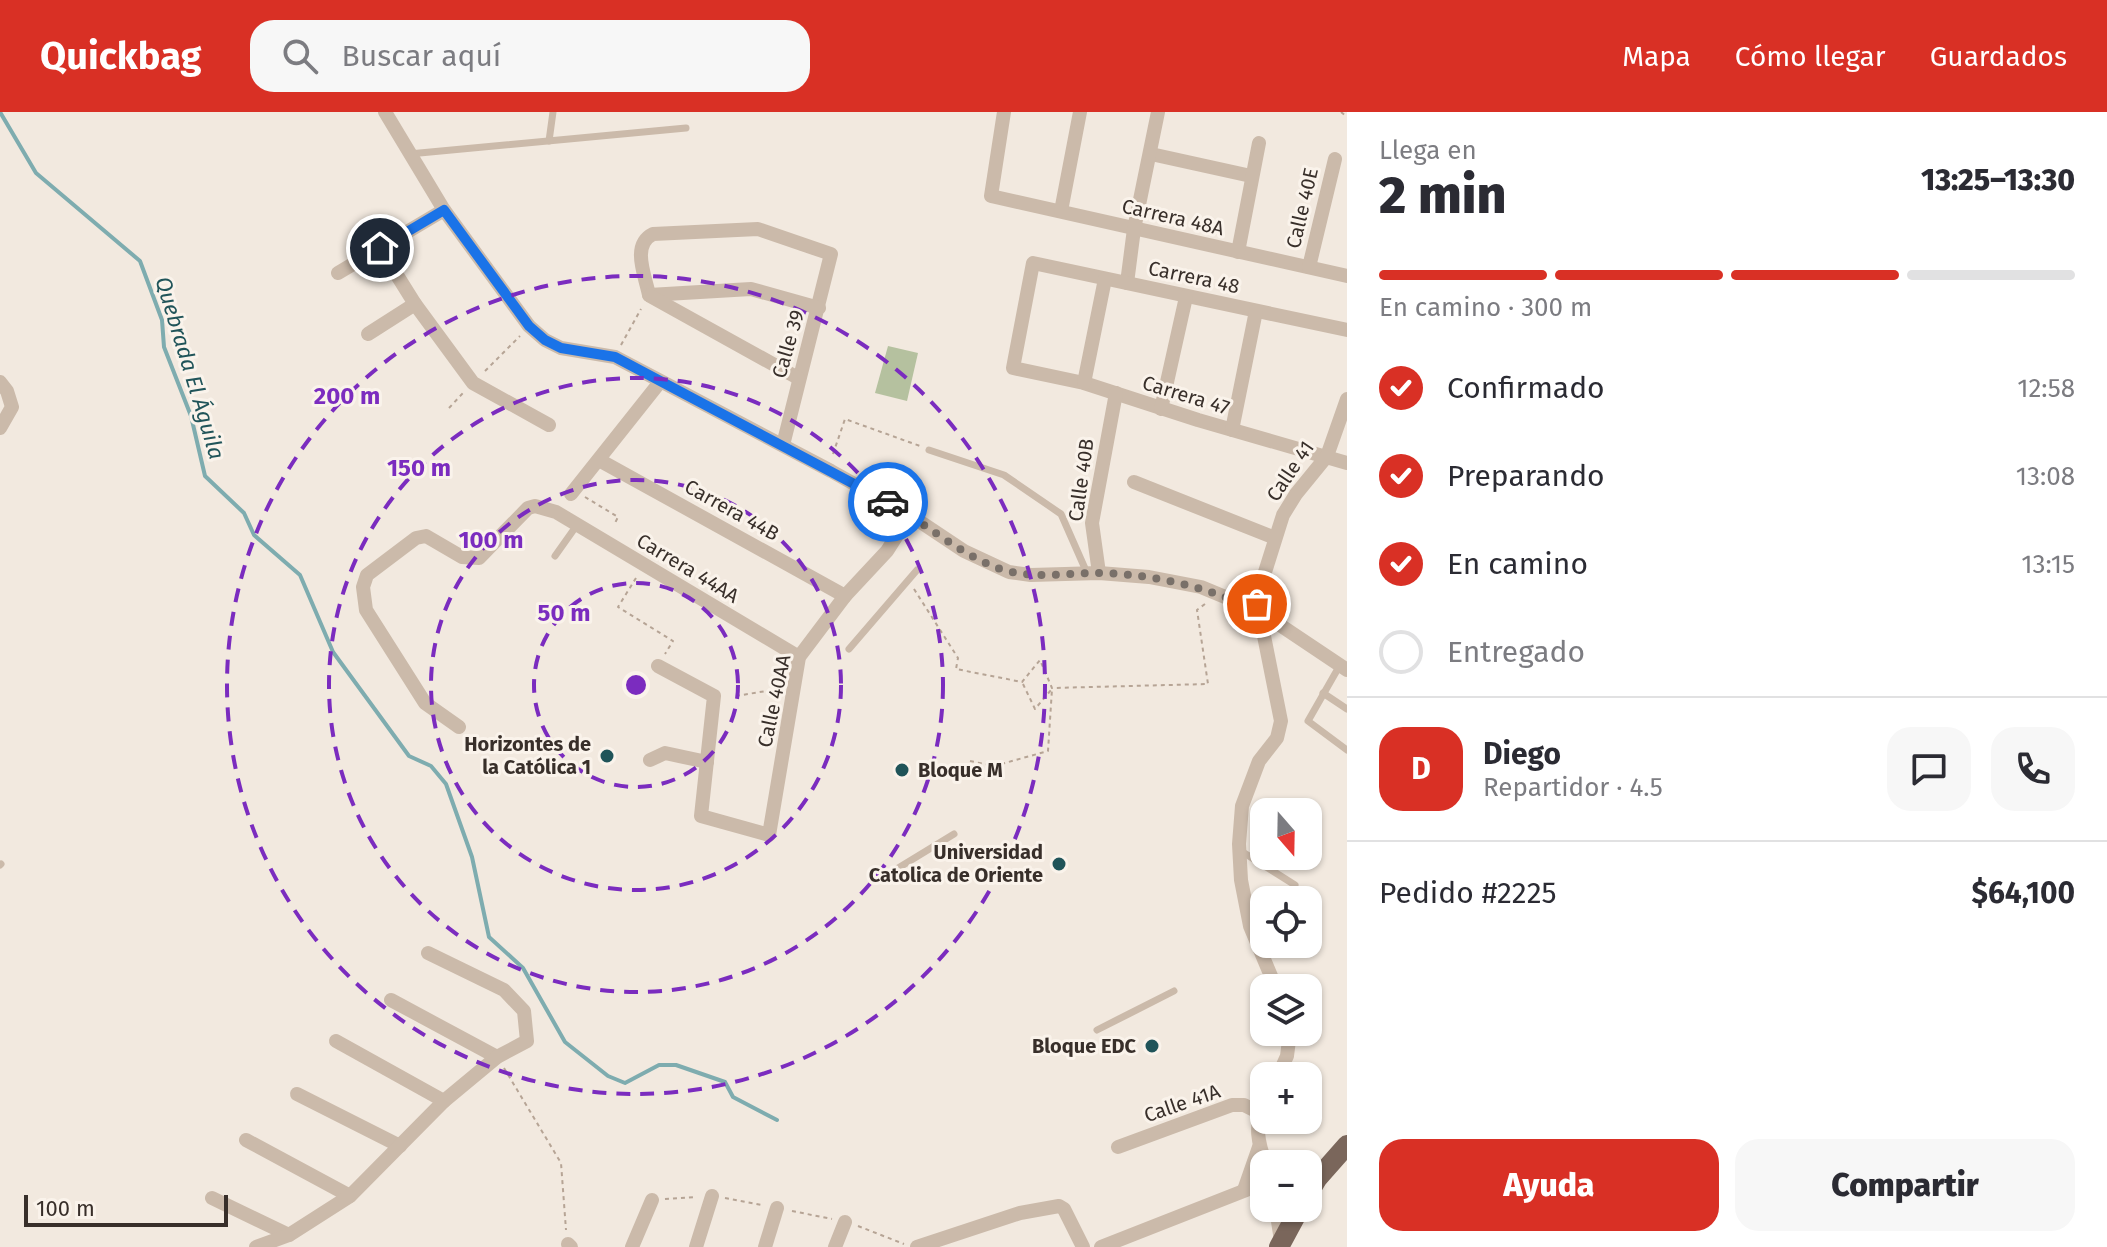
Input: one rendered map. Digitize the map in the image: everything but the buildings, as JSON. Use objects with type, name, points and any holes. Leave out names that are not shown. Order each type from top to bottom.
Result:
[{"type":"main road","points":[[1322,1172],[1347,1145]]},
{"type":"main road","points":[[1280,1244],[1292,1222]]},
{"type":"street","points":[[385,112],[444,210],[529,326],[545,340],[561,348],[615,357],[828,469],[910,515],[964,551],[1009,572],[1149,577],[1218,592],[1259,611],[1344,667]]},
{"type":"street","name":"Carrera 48A","points":[[1004,112],[991,196],[1347,276]]},
{"type":"street","points":[[1061,211],[1080,112]]},
{"type":"street","points":[[1127,283],[1134,229],[1158,112]]},
{"type":"street","points":[[1238,252],[1259,143]]},
{"type":"street","points":[[1151,154],[1251,176]]},
{"type":"street","name":"Calle 40E","points":[[1309,267],[1335,159]]},
{"type":"street","points":[[338,273],[444,210]]},
{"type":"street","name":"Calle 39","points":[[649,295],[640,247],[644,239],[653,234],[758,229],[831,254],[783,445]]},
{"type":"street","points":[[380,248],[415,304],[473,383],[549,425]]},
{"type":"street","name":"Carrera 48","points":[[1013,368],[1033,263],[1347,330]]},
{"type":"street","points":[[1084,383],[1105,279]]},
{"type":"street","points":[[649,295],[751,289],[819,308]]},
{"type":"street","points":[[649,295],[798,378]]},
{"type":"street","points":[[1161,409],[1186,297]]},
{"type":"street","points":[[368,334],[415,304]]},
{"type":"street","points":[[1232,430],[1256,311]]},
{"type":"street","name":"Carrera 47","points":[[1013,368],[1084,383],[1161,409],[1347,463]]},
{"type":"street","points":[[0,382],[7,391],[12,407],[0,428]]},
{"type":"street","points":[[572,492],[660,382]]},
{"type":"street","name":"Calle 40B","points":[[1093,573],[1092,523],[1116,393]]},
{"type":"street","name":"Calle 41","points":[[1270,974],[1250,926],[1239,850],[1242,806],[1259,761],[1277,738],[1281,721],[1259,611],[1259,591],[1275,538],[1296,494],[1327,456],[1347,399]]},
{"type":"street","name":"Carrera 44B","points":[[599,460],[845,596]]},
{"type":"street","points":[[1134,482],[1275,538]]},
{"type":"street","name":"Carrera 44AA","points":[[459,727],[425,703],[366,610],[363,587],[367,575],[416,538],[426,536],[462,557],[471,559],[485,555],[528,508],[540,506],[556,512],[799,657]]},
{"type":"street","name":"Calle 40AA","points":[[707,762],[701,816],[769,835],[799,657],[845,596],[887,551],[910,515]]},
{"type":"street","points":[[650,760],[665,753],[707,762],[714,696],[658,666]]},
{"type":"street","points":[[256,1247],[289,1235],[350,1196],[444,1101],[497,1057],[527,1041],[524,1011],[504,990],[428,953]]},
{"type":"street","points":[[391,1000],[497,1057]]},
{"type":"street","points":[[336,1041],[444,1101]]},
{"type":"street","points":[[297,1094],[400,1146]]},
{"type":"street","name":"Calle 41A","points":[[1118,1147],[1232,1105],[1250,1106]]},
{"type":"street","points":[[1257,1134],[1260,1150]]},
{"type":"street","points":[[246,1140],[350,1196]]},
{"type":"street","points":[[1244,1190],[1259,1147]]},
{"type":"street","points":[[1101,1247],[1250,1188]]},
{"type":"street","points":[[696,1247],[712,1196]]},
{"type":"street","points":[[212,1198],[289,1235]]},
{"type":"street","points":[[632,1247],[652,1200]]},
{"type":"street","points":[[917,1247],[1020,1213],[1059,1206],[1064,1209],[1083,1247]]},
{"type":"street","points":[[765,1247],[777,1208]]},
{"type":"street","points":[[835,1247],[845,1222]]},
{"type":"street","points":[[1278,1222],[1280,1244]]},
{"type":"lane","points":[[549,141],[553,112]]},
{"type":"lane","points":[[409,154],[686,128]]},
{"type":"lane","points":[[929,450],[1004,475],[1061,514],[1093,573]]},
{"type":"lane","points":[[555,556],[577,525]]},
{"type":"lane","points":[[849,649],[917,570]]},
{"type":"lane","points":[[1344,667],[1323,693],[1308,721],[1347,750]]},
{"type":"lane","points":[[1323,693],[1347,709]]},
{"type":"lane","points":[[890,873],[954,834]]},
{"type":"lane","points":[[1239,850],[1295,885]]},
{"type":"lane","points":[[1097,1030],[1174,991]]},
{"type":"path","points":[[1341,112],[1347,117]]},
{"type":"path","points":[[615,357],[649,295]]},
{"type":"path","points":[[449,408],[529,326]]},
{"type":"path","points":[[828,469],[845,419],[929,450]]},
{"type":"path","points":[[572,492],[618,517],[615,523]]},
{"type":"path","points":[[644,565],[618,607],[673,641],[658,666]]},
{"type":"path","points":[[909,579],[958,658],[956,669],[1022,682]]},
{"type":"path","points":[[1022,682],[1035,709],[1052,688],[1208,684],[1197,610],[1218,592]]},
{"type":"path","points":[[970,761],[994,766],[1048,751],[1052,688],[1040,660],[1022,682]]},
{"type":"path","points":[[736,696],[766,691],[792,698]]},
{"type":"path","points":[[497,1057],[561,1163],[569,1246]]},
{"type":"green space","points":[[888,346],[918,353],[907,401],[875,393]]},
{"type":"waterway","name":"Quebrada El Águila","points":[[0,112],[36,173],[140,261],[162,320],[164,347],[191,416],[205,476],[244,513],[254,535],[300,575],[333,652],[409,756],[431,766],[446,784],[472,857],[489,937],[523,968],[565,1042],[608,1076],[625,1083],[659,1065],[676,1065],[725,1082],[733,1097],[777,1120]]},
{"type":"way so far","points":[[888,502],[964,551],[1009,572],[1149,577],[1218,592],[1259,611],[1257,604]]},
{"type":"place","name":"Horizontes de la Católica 1","points":[[607,756]]},
{"type":"place","name":"Bloque M","points":[[902,770]]},
{"type":"place","name":"Universidad Catolica de Oriente","points":[[1059,864]]},
{"type":"place","name":"Bloque EDC","points":[[1152,1046]]},
{"type":"route","points":[[380,248],[444,210],[529,326],[545,340],[561,348],[615,357],[888,502]]}]
